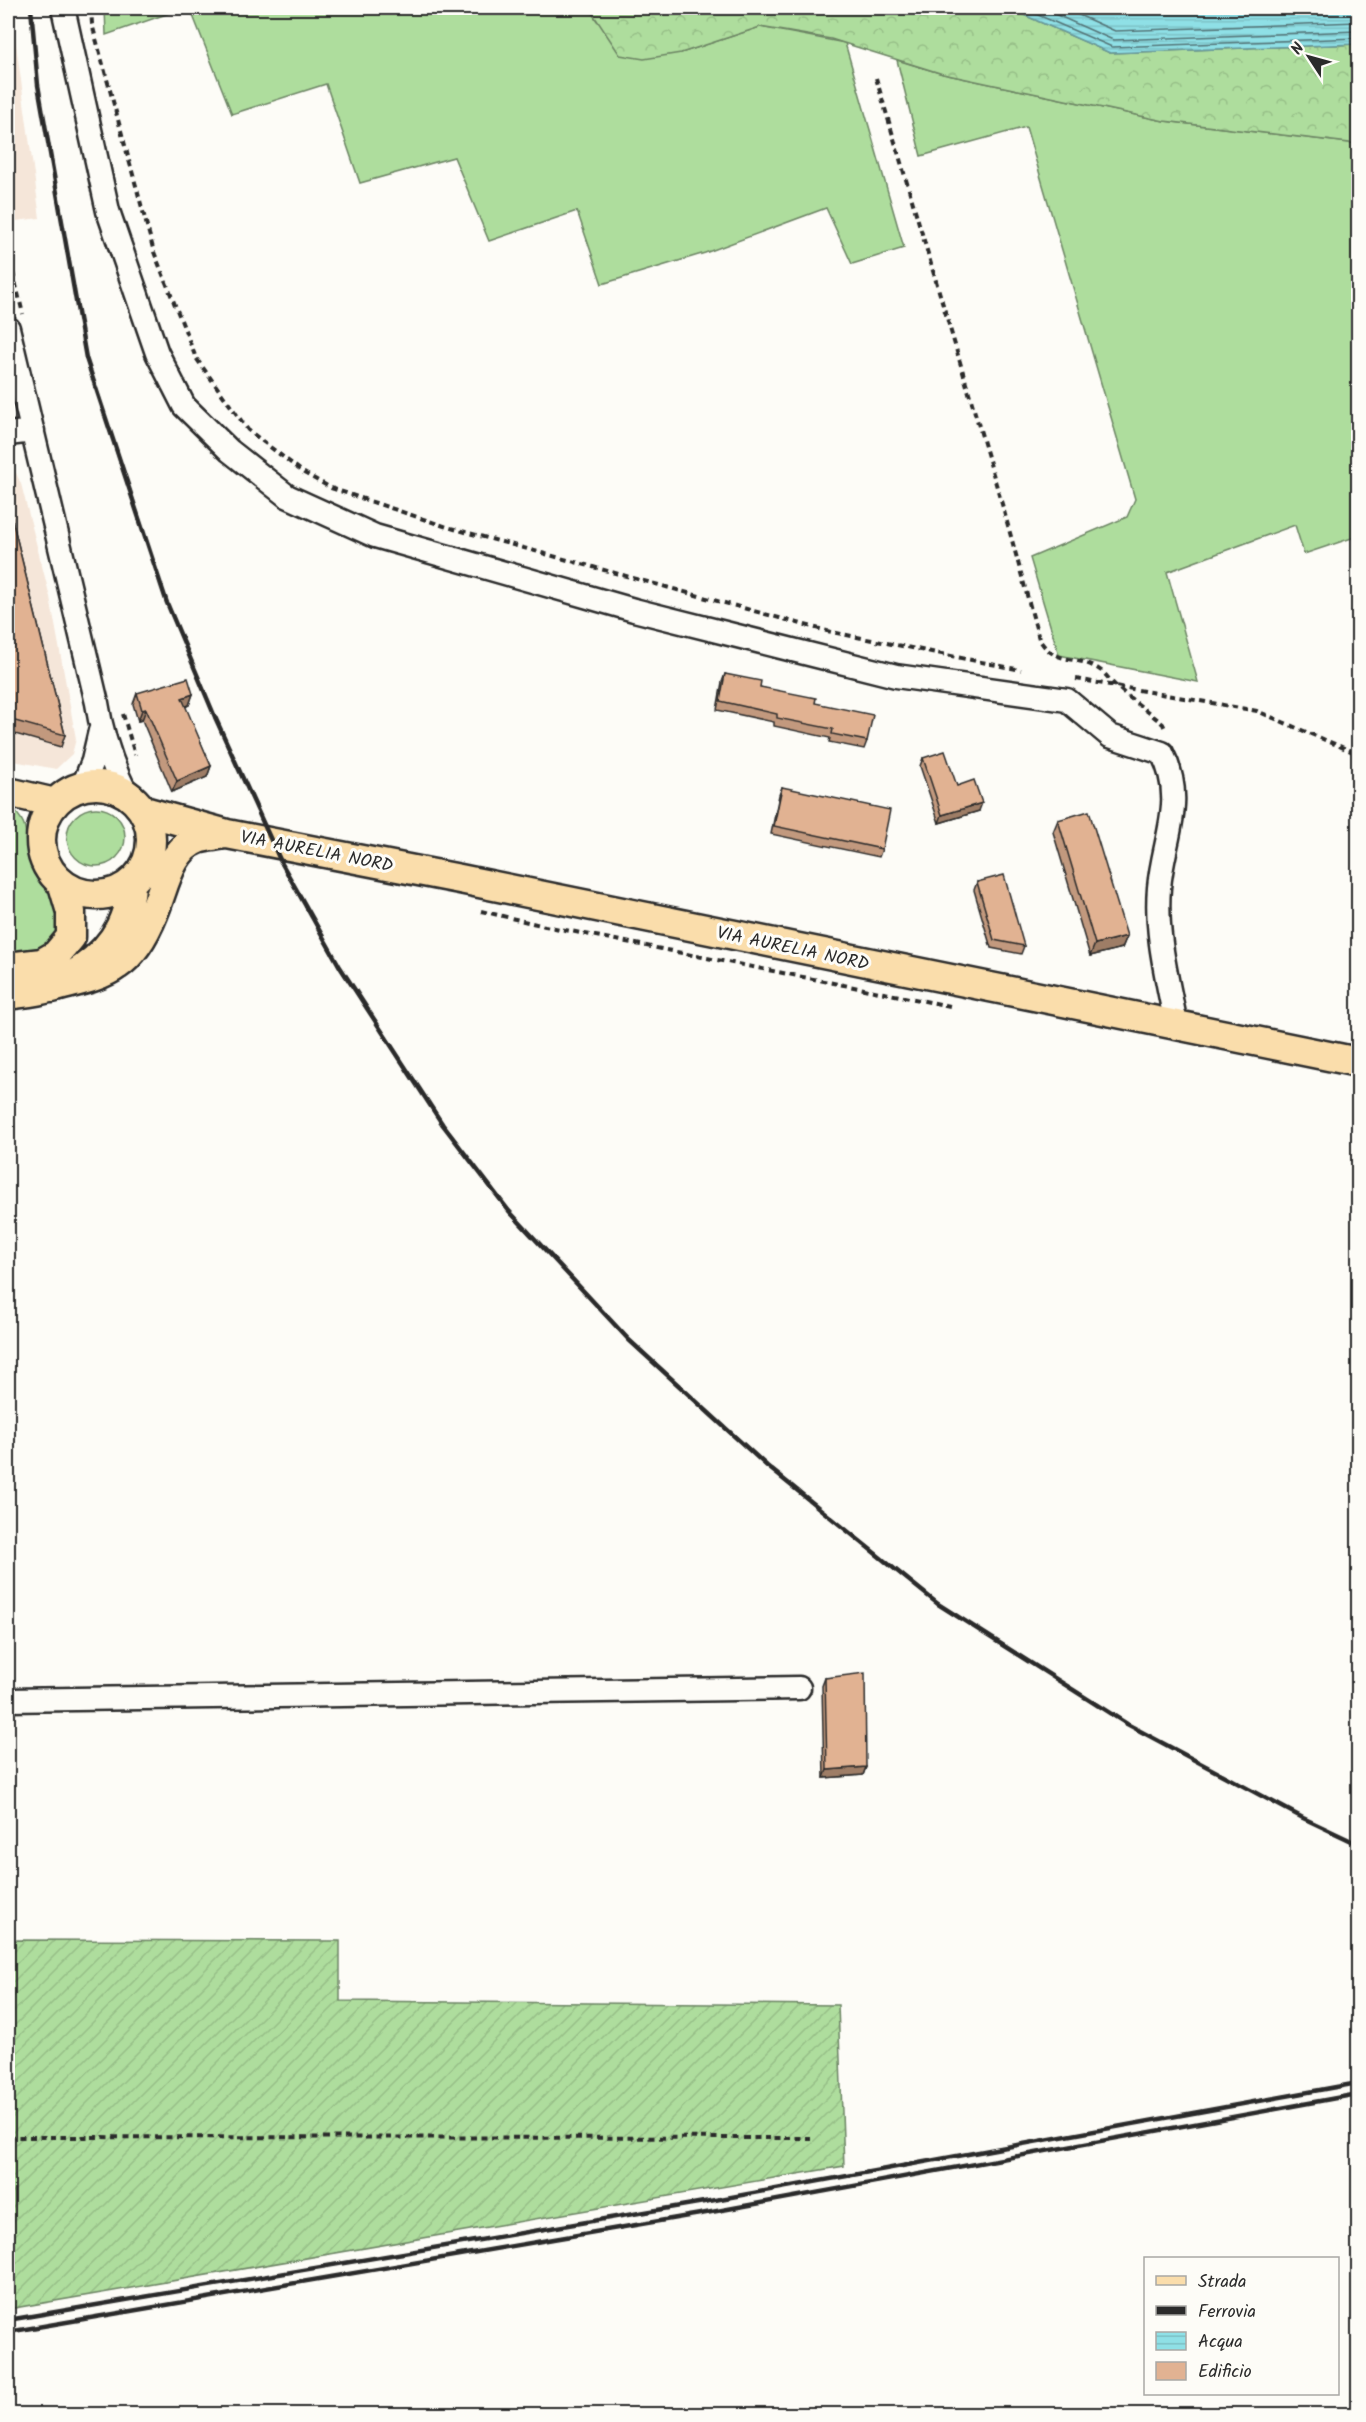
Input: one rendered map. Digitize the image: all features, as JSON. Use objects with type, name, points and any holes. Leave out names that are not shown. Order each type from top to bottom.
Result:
[{"type":"main road","points":[[83,786],[105,786],[135,802],[151,834],[149,857],[142,872],[131,884],[115,892],[98,896],[80,894],[63,885],[51,872],[42,855],[41,837],[45,819],[55,803],[68,793],[83,786]]},
{"type":"main road","points":[[8,792],[55,803]]},
{"type":"main road","name":"VIA AURELIA NORD","points":[[135,802],[227,834],[460,879],[1359,1062]]},
{"type":"main road","points":[[8,995],[52,988],[116,966],[140,941],[155,911],[168,872],[185,847],[197,839],[227,834]]},
{"type":"main road","points":[[52,988],[84,969],[105,951],[126,917],[130,905],[131,884]]},
{"type":"main road","points":[[8,968],[42,963],[56,954],[71,937],[71,912],[63,885]]},
{"type":"street","points":[[63,8],[108,211],[157,353],[184,406],[230,451],[287,496],[375,536],[634,610],[896,676],[1067,700],[1110,736],[1162,753],[1171,770],[1175,795],[1159,889],[1162,949],[1176,1025]]},
{"type":"street","points":[[16,323],[33,431],[98,703],[101,730],[111,763],[135,802]]},
{"type":"street","points":[[8,434],[33,431]]},
{"type":"street","points":[[83,786],[93,761],[101,730]]},
{"type":"street","points":[[8,1700],[799,1688]]},
{"type":"path","points":[[91,8],[92,24],[154,252],[196,358],[248,430],[304,473],[331,488],[447,527],[792,622],[1028,671]]},
{"type":"path","points":[[876,78],[1004,511],[1038,639],[1046,650],[1068,660],[1093,665],[1163,724],[1171,743],[1162,753]]},
{"type":"path","points":[[8,252],[16,323]]},
{"type":"path","points":[[1072,678],[1257,711],[1359,754]]},
{"type":"path","points":[[120,704],[135,756]]},
{"type":"path","points":[[478,910],[952,1007]]},
{"type":"path","points":[[8,2137],[811,2138]]},
{"type":"shaded area","points":[[8,8],[11,8],[40,218],[8,222]]},
{"type":"shaded area","points":[[8,465],[16,473],[21,484],[50,597],[76,739],[72,754],[56,769],[8,760]]},
{"type":"green space","points":[[105,8],[184,8],[106,35]]},
{"type":"green space","points":[[190,8],[589,8],[597,21],[681,53],[760,27],[845,43],[904,248],[852,264],[826,208],[705,253],[602,284],[577,211],[489,241],[454,157],[360,183],[326,84],[232,114]]},
{"type":"green space","points":[[589,8],[1008,8],[1110,53],[1358,44],[1358,144],[1164,121],[943,74],[831,39],[760,27],[681,53],[644,59],[620,55]]},
{"type":"green space","points":[[897,60],[943,74],[1164,121],[1358,144],[1358,536],[1304,554],[1295,525],[1167,572],[1198,682],[1059,655],[1030,558],[1127,517],[1135,499],[1026,127],[921,156]]},
{"type":"green space","points":[[8,805],[22,820],[31,864],[55,899],[62,922],[50,950],[8,961]]},
{"type":"green space","points":[[90,808],[102,808],[117,816],[125,831],[125,843],[117,858],[102,866],[90,866],[75,858],[67,843],[67,831],[75,816]]},
{"type":"green space","points":[[8,1940],[340,1941],[340,2001],[838,2005],[844,2166],[8,2309]]},
{"type":"water","points":[[1008,8],[1358,8],[1358,44],[1110,53]]},
{"type":"building","points":[[8,503],[65,735],[8,719]]},
{"type":"building","points":[[725,674],[761,681],[760,687],[816,698],[815,703],[873,715],[867,741],[832,734],[833,729],[777,718],[777,714],[720,701]]},
{"type":"building","points":[[188,678],[193,694],[182,698],[211,766],[177,781],[146,709],[142,710],[137,693]]},
{"type":"building","points":[[945,751],[957,786],[974,780],[982,803],[942,815],[923,758]]},
{"type":"building","points":[[782,787],[890,810],[882,849],[774,826]]},
{"type":"building","points":[[1089,811],[1127,936],[1095,944],[1058,820]]},
{"type":"building","points":[[1004,875],[1024,946],[994,940],[977,882]]},
{"type":"building","points":[[865,1673],[866,1767],[827,1770],[825,1678]]},
{"type":"railway","points":[[31,8],[38,85],[86,358],[167,603],[215,717],[281,862],[340,967],[443,1125],[509,1211],[629,1340],[767,1466],[938,1604],[1127,1724],[1303,1818],[1358,1844]]},
{"type":"railway","points":[[8,2320],[704,2202],[1358,2083]]},
{"type":"railway","points":[[8,2332],[706,2213],[1358,2094]]}]
